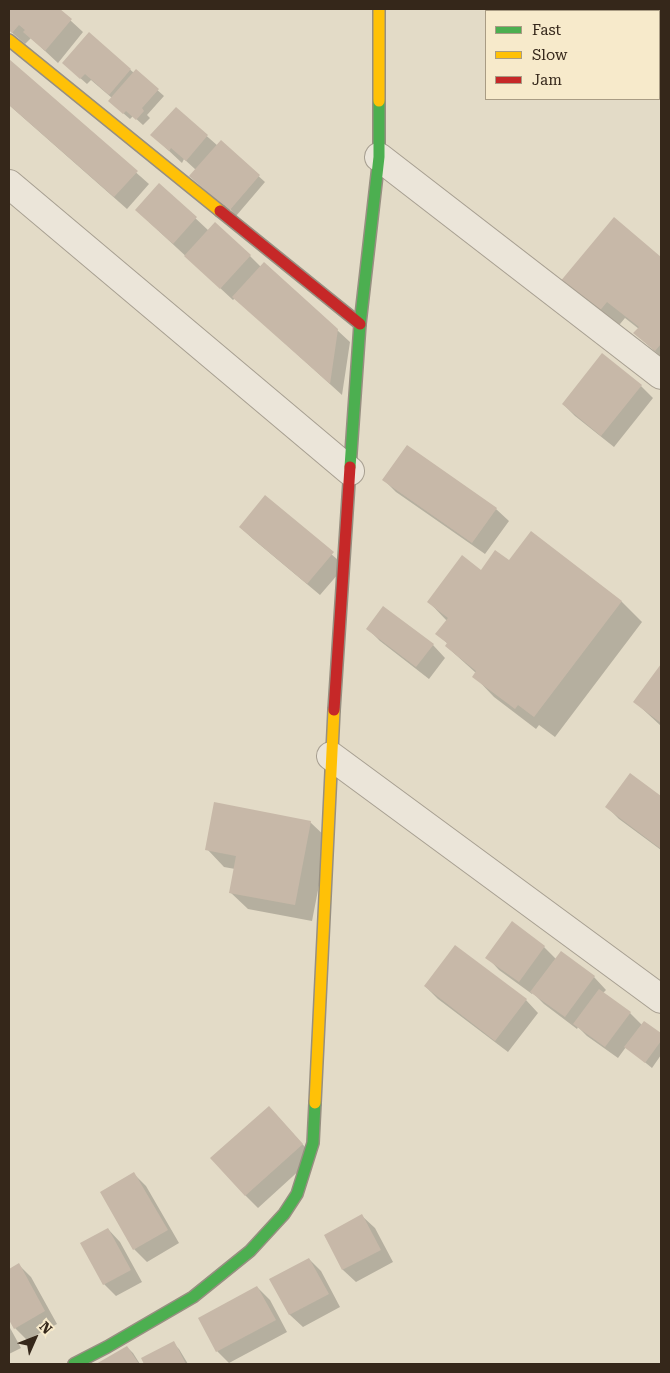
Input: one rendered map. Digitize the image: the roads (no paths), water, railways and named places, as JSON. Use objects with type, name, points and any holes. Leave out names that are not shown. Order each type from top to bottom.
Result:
[{"type":"street","points":[[74,1364],[108,1347],[193,1297],[250,1252],[284,1214],[297,1194],[313,1143],[331,756],[350,471],[360,324],[379,157],[379,9]]},
{"type":"street","points":[[9,40],[360,324]]},
{"type":"street","points":[[379,157],[661,375]]},
{"type":"street","points":[[9,184],[350,471]]},
{"type":"street","points":[[331,756],[661,999]]}]
